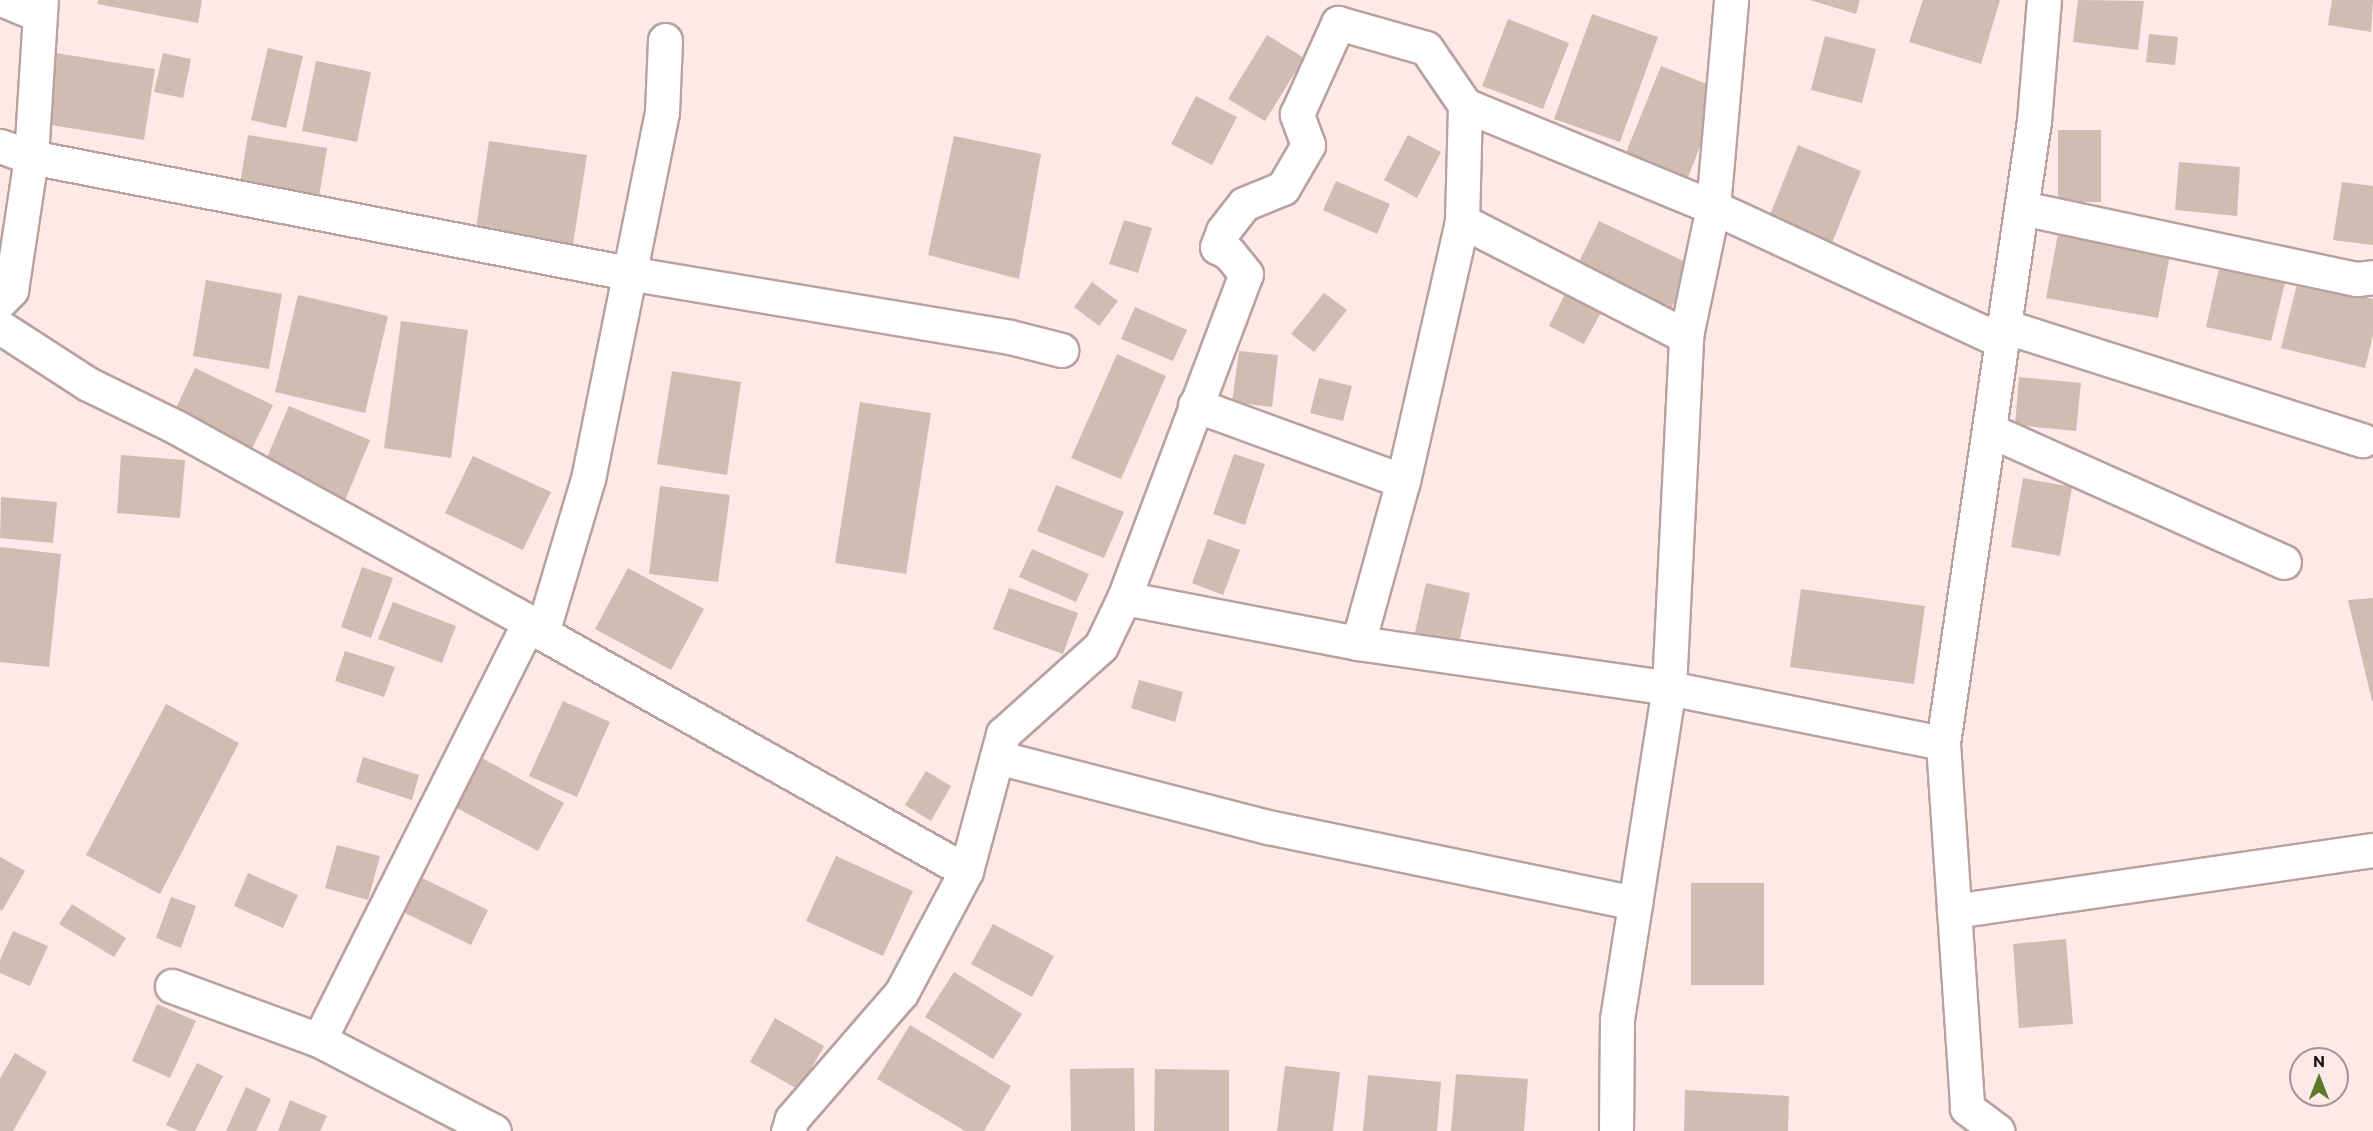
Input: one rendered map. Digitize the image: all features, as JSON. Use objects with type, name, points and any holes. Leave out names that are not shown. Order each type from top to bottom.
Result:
[{"type":"street","points":[[0,301],[11,290],[31,157],[40,8],[4,0]]},
{"type":"street","points":[[1616,1131],[1617,1019],[1669,688],[1686,336],[1713,207],[1731,0]]},
{"type":"street","points":[[1996,1131],[1965,1120],[1943,742],[2034,121],[2044,0]]},
{"type":"street","points":[[788,1131],[792,1119],[901,993],[966,871],[1003,734],[1101,646],[1124,598],[1246,274],[1229,253],[1217,247],[1222,231],[1244,204],[1283,188],[1308,145],[1297,114],[1338,23],[1426,48],[1465,105],[1713,207],[2003,334],[2362,440]]},
{"type":"street","points":[[319,1040],[535,628],[588,479],[662,112],[665,40]]},
{"type":"street","points":[[1358,643],[1403,481],[1462,220],[1465,105]]},
{"type":"street","points":[[0,146],[31,157],[628,273],[1010,338],[1061,350]]},
{"type":"street","points":[[2022,208],[2357,279],[2373,277]]},
{"type":"street","points":[[1462,220],[1686,336]]},
{"type":"street","points":[[0,327],[88,384],[176,427],[966,871]]},
{"type":"street","points":[[1195,405],[1403,481]]},
{"type":"street","points":[[1989,430],[2284,562]]},
{"type":"street","points":[[1124,598],[1358,643],[1669,688],[1943,742]]},
{"type":"street","points":[[997,757],[1268,827],[1635,903]]},
{"type":"street","points":[[1954,911],[2373,850]]},
{"type":"street","points":[[172,987],[319,1040],[494,1131]]},
{"type":"building","points":[[98,0],[202,0],[198,23],[97,4]]},
{"type":"building","points":[[1810,0],[1860,0],[1856,14]]},
{"type":"building","points":[[1923,0],[2000,0],[1981,64],[1909,42]]},
{"type":"building","points":[[2078,0],[2144,1],[2138,50],[2073,42]]},
{"type":"building","points":[[2332,0],[2373,0],[2371,32],[2328,25]]},
{"type":"building","points":[[1592,14],[1658,37],[1620,142],[1554,119]]},
{"type":"building","points":[[1508,19],[1569,43],[1543,109],[1482,86]]},
{"type":"building","points":[[2149,34],[2178,37],[2175,65],[2146,62]]},
{"type":"building","points":[[1267,35],[1304,58],[1265,121],[1228,99]]},
{"type":"building","points":[[1825,36],[1876,49],[1862,103],[1811,90]]},
{"type":"building","points":[[268,48],[303,56],[286,128],[251,120]]},
{"type":"building","points":[[56,53],[155,69],[144,140],[45,124]]},
{"type":"building","points":[[163,53],[191,59],[183,98],[154,92]]},
{"type":"building","points":[[316,61],[371,72],[357,142],[302,131]]},
{"type":"building","points":[[1661,66],[1722,90],[1685,185],[1623,160]]},
{"type":"building","points":[[1196,96],[1237,117],[1212,165],[1171,144]]},
{"type":"building","points":[[2058,130],[2101,130],[2101,202],[2058,202]]},
{"type":"building","points":[[248,135],[327,148],[317,209],[238,196]]},
{"type":"building","points":[[1408,135],[1441,152],[1417,198],[1384,180]]},
{"type":"building","points":[[954,136],[1041,154],[1019,279],[928,255]]},
{"type":"building","points":[[489,141],[587,155],[571,257],[474,242]]},
{"type":"building","points":[[1798,145],[1861,171],[1832,243],[1769,217]]},
{"type":"building","points":[[2179,162],[2240,167],[2237,216],[2175,210]]},
{"type":"building","points":[[1336,181],[1390,204],[1377,234],[1323,210]]},
{"type":"building","points":[[2342,182],[2373,186],[2373,245],[2333,240]]},
{"type":"building","points":[[1124,220],[1152,228],[1138,273],[1109,264]]},
{"type":"building","points":[[1599,221],[1692,265],[1668,315],[1575,270]]},
{"type":"building","points":[[2058,234],[2170,255],[2158,318],[2046,298]]},
{"type":"building","points":[[2220,264],[2286,279],[2271,341],[2206,327]]},
{"type":"building","points":[[206,280],[282,294],[269,369],[193,356]]},
{"type":"building","points":[[2298,280],[2373,299],[2373,335],[2365,368],[2281,348]]},
{"type":"building","points":[[1092,282],[1118,301],[1099,326],[1074,307]]},
{"type":"building","points":[[1569,286],[1605,305],[1584,344],[1549,326]]},
{"type":"building","points":[[1324,293],[1347,310],[1314,352],[1291,334]]},
{"type":"building","points":[[298,295],[388,316],[365,413],[275,392]]},
{"type":"building","points":[[1135,307],[1187,330],[1173,361],[1121,339]]},
{"type":"building","points":[[401,321],[468,330],[451,458],[384,448]]},
{"type":"building","points":[[1239,351],[1278,355],[1272,407],[1232,402]]},
{"type":"building","points":[[1117,354],[1166,376],[1121,479],[1071,458]]},
{"type":"building","points":[[195,368],[273,405],[250,453],[172,416]]},
{"type":"building","points":[[672,371],[741,382],[727,475],[657,464]]},
{"type":"building","points":[[2019,377],[2081,383],[2076,431],[2015,425]]},
{"type":"building","points":[[1319,378],[1352,386],[1343,421],[1310,413]]},
{"type":"building","points":[[860,402],[931,413],[906,574],[835,563]]},
{"type":"building","points":[[289,406],[370,440],[344,503],[262,469]]},
{"type":"building","points":[[1234,454],[1265,464],[1245,525],[1213,514]]},
{"type":"building","points":[[121,455],[185,460],[180,518],[117,513]]},
{"type":"building","points":[[473,456],[551,492],[523,550],[445,513]]},
{"type":"building","points":[[2023,478],[2072,487],[2060,556],[2011,547]]},
{"type":"building","points":[[1056,485],[1124,512],[1104,558],[1037,531]]},
{"type":"building","points":[[660,486],[730,495],[718,582],[649,574]]},
{"type":"building","points":[[1,497],[57,502],[53,543],[0,538]]},
{"type":"building","points":[[1208,539],[1240,550],[1223,595],[1192,583]]},
{"type":"building","points":[[0,547],[61,554],[49,667],[0,662]]},
{"type":"building","points":[[1032,549],[1089,574],[1076,602],[1019,577]]},
{"type":"building","points":[[362,567],[393,578],[371,638],[341,627]]},
{"type":"building","points":[[628,568],[704,609],[671,670],[595,629]]},
{"type":"building","points":[[1426,583],[1470,593],[1458,647],[1414,637]]},
{"type":"building","points":[[1009,588],[1078,613],[1063,654],[993,629]]},
{"type":"building","points":[[1801,589],[1925,606],[1914,684],[1790,667]]},
{"type":"building","points":[[2373,598],[2373,701],[2372,701],[2348,600]]},
{"type":"building","points":[[393,602],[456,626],[442,663],[378,639]]},
{"type":"building","points":[[345,651],[395,667],[384,697],[335,681]]},
{"type":"building","points":[[1139,680],[1183,692],[1175,722],[1131,708]]},
{"type":"building","points":[[563,701],[610,722],[577,797],[529,776]]},
{"type":"building","points":[[166,704],[239,743],[160,894],[86,855]]},
{"type":"building","points":[[363,757],[419,775],[412,800],[356,782]]},
{"type":"building","points":[[482,758],[564,803],[538,851],[455,807]]},
{"type":"building","points":[[926,771],[951,786],[931,821],[905,805]]},
{"type":"building","points":[[337,845],[380,856],[368,900],[325,888]]},
{"type":"building","points":[[836,856],[913,891],[883,956],[806,921]]},
{"type":"building","points":[[0,857],[25,871],[2,911],[0,909]]},
{"type":"building","points":[[248,873],[298,895],[283,928],[234,906]]},
{"type":"building","points":[[418,876],[488,910],[471,945],[401,911]]},
{"type":"building","points":[[1691,883],[1764,883],[1764,985],[1691,985]]},
{"type":"building","points":[[171,897],[196,906],[181,948],[156,938]]},
{"type":"building","points":[[72,904],[126,938],[114,957],[59,924]]},
{"type":"building","points":[[993,924],[1054,956],[1032,997],[971,964]]},
{"type":"building","points":[[13,931],[48,946],[30,986],[0,973],[0,960]]},
{"type":"building","points":[[2066,939],[2073,1024],[2019,1028],[2013,944]]},
{"type":"building","points":[[954,972],[1022,1014],[993,1059],[925,1017]]},
{"type":"building","points":[[157,1004],[196,1021],[170,1078],[132,1061]]},
{"type":"building","points":[[775,1018],[824,1046],[799,1090],[750,1062]]},
{"type":"building","points":[[910,1025],[1011,1086],[984,1131],[965,1131],[877,1079]]},
{"type":"building","points":[[15,1053],[47,1072],[13,1131],[0,1131],[0,1078]]},
{"type":"building","points":[[197,1063],[223,1076],[195,1131],[179,1131],[166,1125]]},
{"type":"building","points":[[1285,1066],[1340,1072],[1333,1131],[1277,1131]]},
{"type":"building","points":[[1134,1068],[1135,1131],[1071,1131],[1070,1069]]},
{"type":"building","points":[[1155,1069],[1229,1070],[1229,1131],[1154,1131]]},
{"type":"building","points":[[1456,1074],[1528,1079],[1524,1131],[1451,1131]]},
{"type":"building","points":[[1368,1075],[1441,1082],[1437,1131],[1363,1131]]},
{"type":"building","points":[[246,1087],[271,1099],[256,1131],[226,1131]]},
{"type":"building","points":[[1685,1090],[1789,1096],[1788,1131],[1684,1131]]},
{"type":"building","points":[[290,1100],[327,1116],[320,1131],[278,1131]]}]
